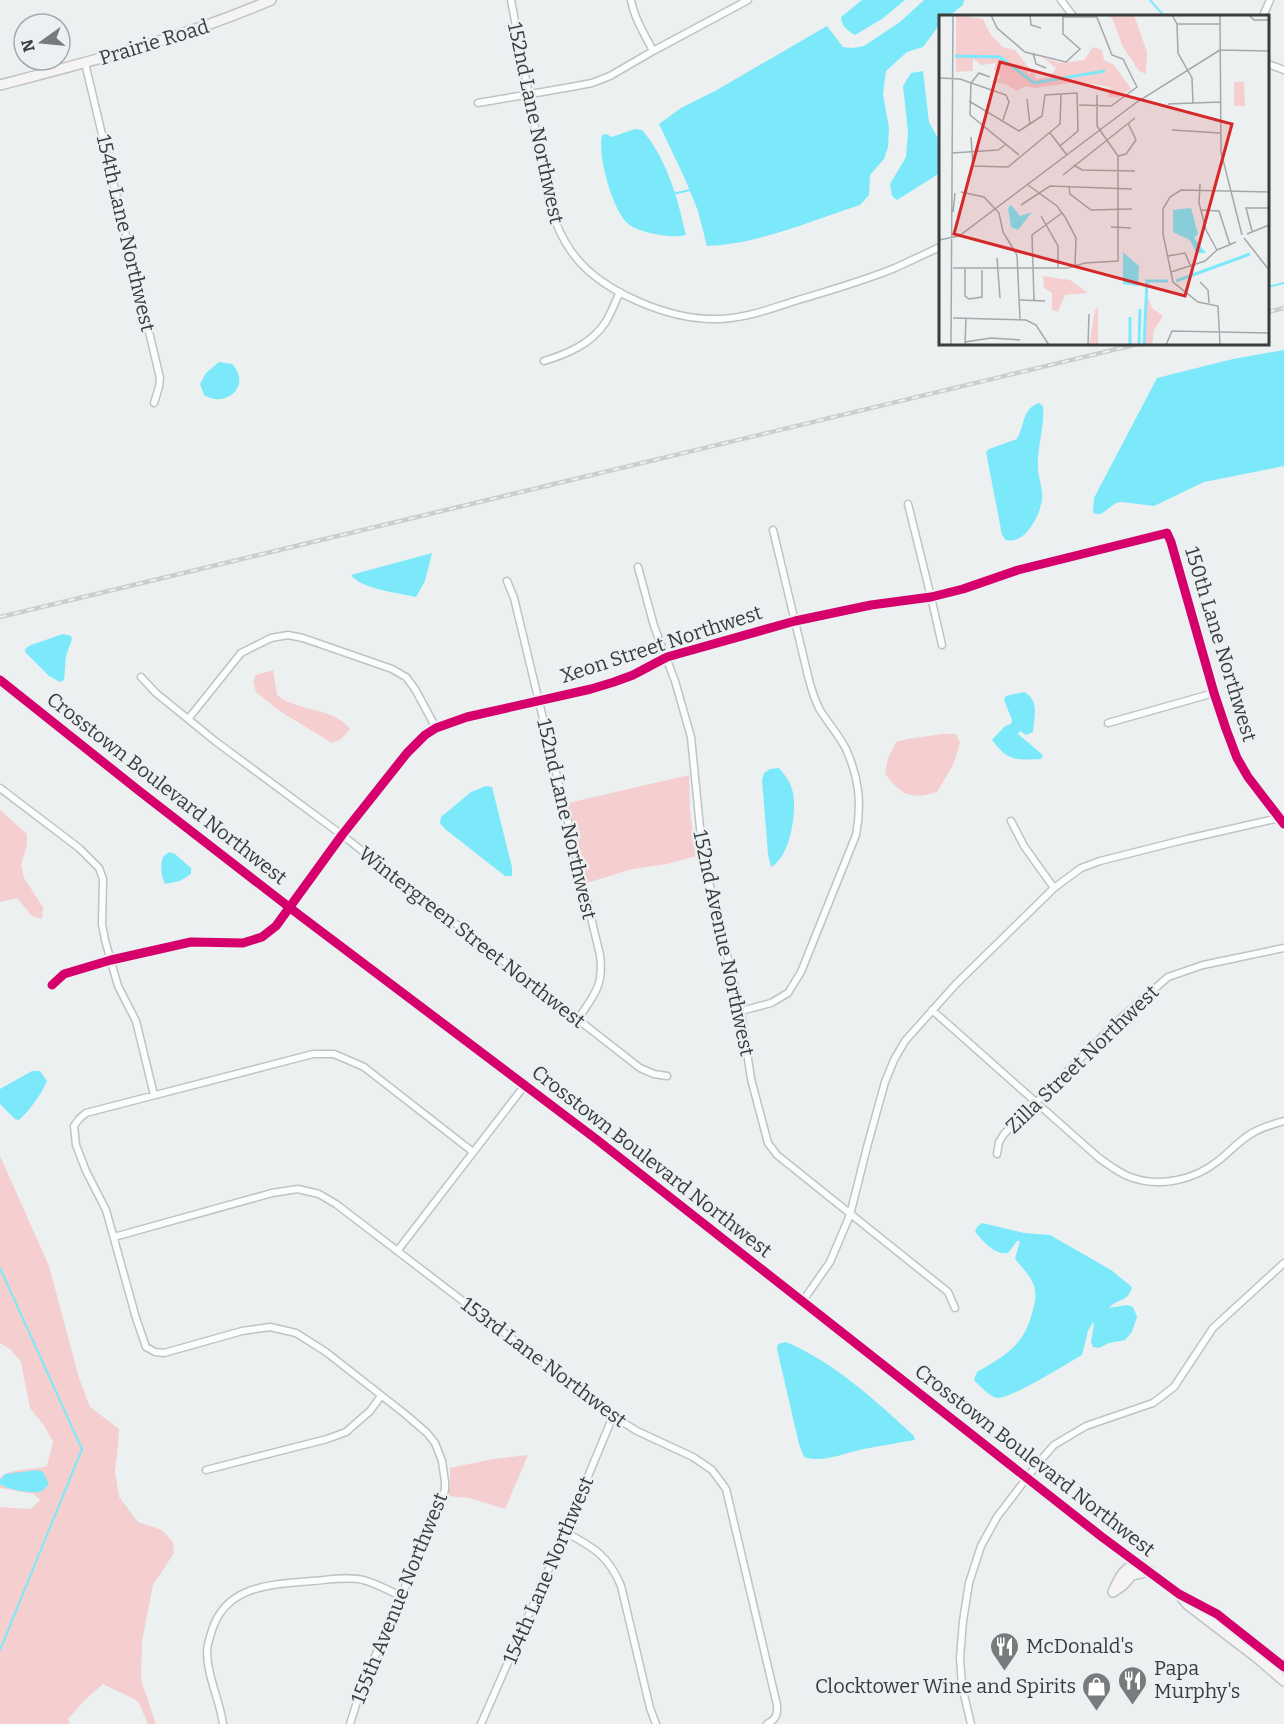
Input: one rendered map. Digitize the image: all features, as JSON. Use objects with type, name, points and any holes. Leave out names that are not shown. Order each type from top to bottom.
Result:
[{"type":"street","name":"Prairie Road","points":[[0,85],[187,33],[271,0]]},
{"type":"street","name":"152nd Lane Northwest","points":[[510,0],[550,206],[558,229],[571,252],[587,270],[620,292],[657,309],[687,316],[719,319],[748,316],[894,268],[939,247]]},
{"type":"street","points":[[631,0],[641,29],[653,51]]},
{"type":"street","points":[[478,103],[592,82],[610,76],[748,0]]},
{"type":"street","points":[[1061,0],[1069,15]]},
{"type":"street","points":[[1263,15],[1270,0]]},
{"type":"street","name":"154th Lane Northwest","points":[[85,63],[160,378],[154,403]]},
{"type":"street","points":[[1269,64],[1284,70]]},
{"type":"street","points":[[544,361],[565,355],[586,342],[605,324],[620,292]]},
{"type":"street","points":[[908,504],[942,645]]},
{"type":"street","points":[[741,1011],[771,1003],[788,993],[801,972],[856,835],[860,814],[860,800],[845,748],[815,699],[809,680],[773,530]]},
{"type":"street","name":"Xeon Street Northwest","points":[[52,985],[64,974],[111,960],[191,942],[232,944],[255,941],[269,933],[342,835],[414,745],[436,728],[467,717],[591,689],[633,675],[667,657],[795,621],[871,604],[931,597],[963,589],[1018,570],[1167,533]]},
{"type":"street","name":"150th Lane Northwest","points":[[1167,533],[1172,542],[1214,693],[1238,758],[1248,777],[1282,821]]},
{"type":"street","name":"152nd Avenue Northwest","points":[[638,567],[654,626],[667,657],[691,737],[703,858],[741,1011],[751,1079],[768,1143],[777,1155],[850,1215]]},
{"type":"street","name":"152nd Lane Northwest","points":[[507,581],[601,963],[600,982],[594,996],[578,1019]]},
{"type":"street","points":[[189,718],[241,653],[271,638],[288,635],[381,665],[406,677],[436,728]]},
{"type":"street","name":"Wintergreen Street Northwest","points":[[141,677],[156,693],[215,741],[342,835],[640,1068],[667,1076]]},
{"type":"street","name":"Crosstown Boulevard Northwest","points":[[0,680],[138,790],[525,1085],[1150,1572],[1179,1594],[1217,1614],[1284,1667]]},
{"type":"street","points":[[1108,723],[1214,693]]},
{"type":"street","points":[[0,788],[79,848],[99,868],[103,879],[102,924],[118,986],[135,1021],[154,1095]]},
{"type":"street","points":[[1011,821],[1024,846],[1054,888]]},
{"type":"street","points":[[802,1302],[830,1262],[850,1215],[885,1082],[904,1041],[932,1010],[1054,888],[1081,868],[1187,839],[1282,821]]},
{"type":"street","name":"Zilla Street Northwest","points":[[997,1154],[999,1142],[1004,1134],[1120,1019],[1168,977],[1203,965],[1284,948]]},
{"type":"street","points":[[932,1010],[1099,1158],[1128,1176],[1144,1182],[1178,1180],[1204,1171],[1236,1143],[1255,1131],[1284,1121]]},
{"type":"street","points":[[114,1237],[106,1210],[86,1171],[76,1145],[75,1126],[86,1113],[313,1054],[334,1054],[364,1068],[473,1152]]},
{"type":"street","points":[[398,1250],[525,1085]]},
{"type":"street","name":"153rd Lane Northwest","points":[[114,1237],[272,1194],[298,1189],[319,1194],[398,1250],[613,1416],[637,1431],[693,1457],[712,1470],[726,1489],[777,1705],[776,1719],[768,1724]]},
{"type":"street","points":[[850,1215],[948,1292],[955,1308]]},
{"type":"street","name":"155th Avenue Northwest","points":[[114,1237],[136,1318],[147,1348],[154,1352],[164,1353],[242,1331],[270,1327],[287,1331],[326,1352],[428,1433],[435,1443],[442,1461],[445,1490],[361,1689],[350,1724]]},
{"type":"street","points":[[971,1724],[962,1686],[960,1658],[963,1621],[969,1583],[981,1546],[997,1517],[1054,1445],[1075,1431],[1153,1402],[1174,1387],[1214,1328],[1284,1263]]},
{"type":"street","points":[[206,1470],[346,1432],[370,1411],[381,1396]]},
{"type":"street","name":"154th Lane Northwest","points":[[481,1724],[613,1416]]},
{"type":"street","points":[[565,1532],[589,1545],[605,1558],[615,1571],[621,1586],[656,1724]]},
{"type":"street","points":[[1140,1564],[1124,1570],[1113,1592],[1123,1586],[1132,1575],[1150,1572]]},
{"type":"street","points":[[223,1724],[207,1651],[216,1618],[243,1593],[263,1586],[334,1579],[363,1580],[401,1596]]},
{"type":"street","name":"Crosstown Boulevard Northwest","points":[[1179,1594],[1188,1605],[1284,1681]]},
{"type":"shaded area","points":[[273,670],[277,695],[295,704],[335,717],[350,729],[341,739],[332,743],[278,710],[256,692],[253,682],[256,675]]},
{"type":"shaded area","points":[[956,734],[960,743],[953,765],[937,792],[920,796],[908,794],[897,787],[885,774],[888,758],[896,742]]},
{"type":"shaded area","points":[[689,775],[690,811],[696,856],[667,864],[632,869],[587,883],[568,803]]},
{"type":"shaded area","points":[[0,810],[27,834],[27,845],[21,865],[24,878],[43,907],[42,919],[32,916],[17,898],[0,902]]},
{"type":"shaded area","points":[[0,1156],[49,1266],[79,1378],[90,1407],[119,1429],[115,1471],[119,1497],[138,1522],[162,1530],[173,1542],[174,1553],[153,1585],[142,1641],[141,1680],[156,1724],[148,1724],[138,1701],[103,1684],[68,1719],[70,1724],[0,1724],[0,1507],[31,1509],[40,1500],[34,1494],[0,1488],[0,1478],[9,1472],[47,1466],[53,1442],[30,1408],[21,1362],[10,1349],[0,1343]]},
{"type":"shaded area","points":[[528,1455],[505,1509],[470,1498],[448,1496],[450,1468],[493,1459]]},
{"type":"water","points":[[862,0],[905,0],[882,19],[855,35],[845,28],[841,17]]},
{"type":"water","points":[[924,0],[964,0],[963,5],[950,15],[939,15],[939,25],[923,47],[907,52],[886,71],[883,94],[889,128],[888,147],[884,159],[870,175],[869,195],[860,205],[785,231],[746,241],[707,246],[698,211],[659,124],[681,108],[715,91],[827,26],[843,47],[853,48],[864,46],[900,22]]},
{"type":"water","points":[[923,71],[929,122],[939,140],[939,174],[897,200],[892,196],[890,184],[906,157],[908,131],[903,86],[911,73]]},
{"type":"water","points":[[635,129],[642,130],[651,141],[665,166],[686,235],[666,236],[636,229],[624,220],[618,210],[604,170],[602,135],[612,137]]},
{"type":"water","points":[[1284,350],[1284,466],[1204,482],[1154,506],[1122,502],[1116,503],[1101,514],[1093,512],[1094,498],[1157,378],[1233,359]]},
{"type":"water","points":[[219,362],[232,364],[237,372],[238,387],[228,397],[213,399],[204,395],[200,384],[206,373]]},
{"type":"water","points":[[1039,403],[1043,406],[1038,459],[1041,506],[1035,521],[1025,534],[1013,540],[1006,540],[1002,535],[986,452],[1017,439],[1027,413]]},
{"type":"water","points":[[432,553],[425,581],[416,597],[371,587],[351,575]]},
{"type":"water","points":[[63,634],[71,636],[72,639],[66,656],[64,680],[60,682],[49,676],[25,652],[26,648],[31,645]]},
{"type":"water","points":[[1024,692],[1029,695],[1034,704],[1033,732],[1026,735],[1020,731],[1018,734],[1043,755],[1041,759],[1013,758],[1003,752],[992,740],[1005,726],[1011,724],[1012,720],[1004,700],[1006,696]]},
{"type":"water","points":[[779,768],[791,786],[794,811],[787,845],[778,862],[771,867],[762,780],[764,773],[770,769]]},
{"type":"water","points":[[486,786],[492,787],[512,867],[512,876],[505,876],[440,823],[441,817],[471,792]]},
{"type":"water","points":[[169,852],[175,854],[191,868],[191,874],[180,881],[165,884],[161,864],[163,857]]},
{"type":"water","points":[[32,1071],[40,1071],[47,1081],[27,1111],[19,1120],[15,1119],[0,1104],[0,1089]]},
{"type":"water","points":[[982,1223],[1024,1233],[1050,1235],[1111,1270],[1132,1287],[1128,1296],[1109,1308],[1127,1305],[1133,1307],[1137,1317],[1132,1332],[1125,1340],[1109,1343],[1099,1348],[1093,1347],[1091,1342],[1093,1322],[1088,1331],[1082,1355],[1004,1397],[997,1398],[988,1393],[974,1380],[977,1372],[1012,1349],[1024,1334],[1035,1303],[1035,1293],[1031,1279],[1015,1259],[1020,1241],[1017,1241],[1008,1253],[998,1252],[975,1232]]},
{"type":"water","points":[[786,1342],[821,1360],[854,1383],[914,1436],[915,1440],[839,1456],[818,1459],[804,1457],[777,1349],[778,1344]]},
{"type":"water","points":[[38,1470],[43,1472],[49,1484],[42,1491],[20,1491],[0,1484],[5,1474]]},
{"type":"waterway","points":[[1150,0],[1163,15]]},
{"type":"waterway","points":[[672,192],[690,190]]},
{"type":"waterway","points":[[1269,287],[1284,283]]},
{"type":"waterway","points":[[0,1268],[82,1449],[0,1650]]},
{"type":"railway","points":[[1269,312],[1284,308]]},
{"type":"railway","points":[[0,617],[1134,345]]},
{"type":"cycle path","points":[[52,985],[64,974],[111,960],[191,942],[243,943],[262,937],[276,926],[342,835],[407,753],[425,735],[436,728],[467,717],[591,689],[633,675],[667,657],[795,621],[871,605],[931,597],[963,589],[1018,570],[1167,533],[1214,693],[1237,758],[1248,777],[1284,824]]},
{"type":"cycle path","points":[[0,680],[298,914],[596,1139],[1102,1537],[1179,1594],[1217,1614],[1284,1667]]},
{"type":"place","name":"McDonald's","points":[[1005,1672]]},
{"type":"place","name":"Papa Murphy's","points":[[1133,1706]]},
{"type":"place","name":"Clocktower Wine and Spirits","points":[[1097,1712]]}]
